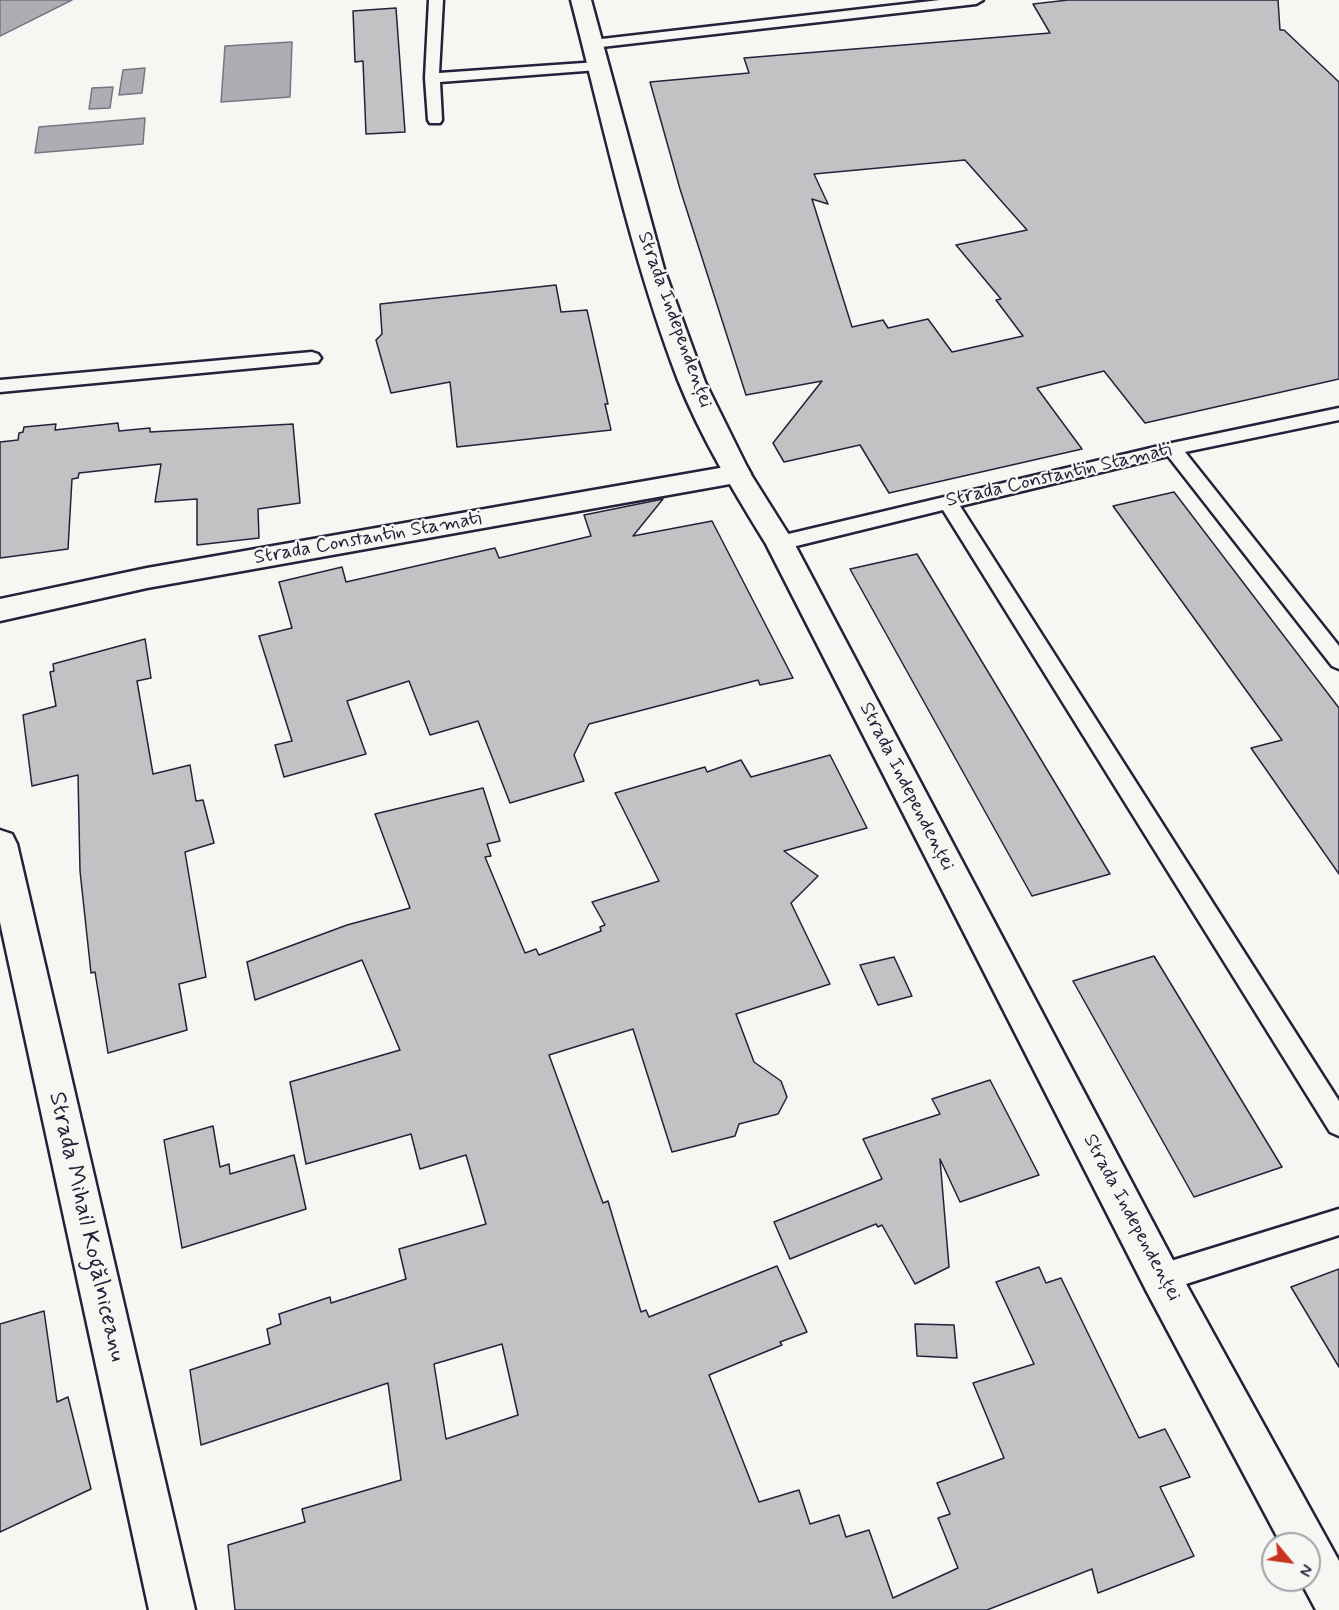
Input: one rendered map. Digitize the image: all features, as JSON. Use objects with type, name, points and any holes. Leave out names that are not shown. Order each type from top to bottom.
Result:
[{"type":"street","name":"Strada Independenței","points":[[581,0],[652,269],[692,382],[737,474],[780,543],[1161,1278],[1299,1532]]},
{"type":"street","name":"Strada Constantin Stamati","points":[[0,610],[147,578],[737,474]]},
{"type":"street","name":"Strada Mihail Kogălniceanu","points":[[0,844],[172,1610]]},
{"type":"street","points":[[1321,1573],[1339,1606]]},
{"type":"lane","points":[[435,120],[432,78],[436,0]]},
{"type":"lane","points":[[432,78],[976,0]]},
{"type":"lane","points":[[0,386],[312,358]]},
{"type":"lane","name":"Strada Constantin Stamati","points":[[780,543],[1172,449],[1339,414]]},
{"type":"lane","points":[[1172,449],[1339,661]]},
{"type":"lane","points":[[948,503],[1339,1124]]},
{"type":"lane","points":[[1161,1278],[1339,1222]]},
{"type":"shaded area","points":[[0,0],[72,0],[0,36]]},
{"type":"shaded area","points":[[292,42],[290,97],[221,102],[225,46]]},
{"type":"shaded area","points":[[145,68],[142,93],[119,95],[123,70]]},
{"type":"shaded area","points":[[113,87],[110,108],[89,109],[92,88]]},
{"type":"shaded area","points":[[145,118],[143,144],[35,153],[39,127]]},
{"type":"building","points":[[1068,0],[1278,0],[1280,30],[1284,30],[1339,82],[1339,379],[1145,423],[1104,371],[1037,388],[1082,449],[889,493],[860,445],[784,462],[773,443],[822,381],[746,395],[680,189],[650,82],[749,73],[744,58],[1050,33],[1033,4]],"holes":[[[965,160],[1027,230],[956,245],[1001,299],[996,300],[1023,336],[952,352],[928,319],[888,328],[883,320],[852,327],[812,199],[828,204],[814,174]]]},
{"type":"building","points":[[396,8],[405,132],[366,134],[363,61],[355,62],[353,11]]},
{"type":"building","points":[[556,285],[561,312],[587,310],[608,404],[605,404],[611,430],[457,447],[450,382],[391,393],[376,340],[382,334],[380,304]]},
{"type":"building","points":[[118,423],[119,431],[150,428],[150,432],[293,424],[300,503],[258,509],[259,538],[197,545],[197,499],[155,502],[161,464],[79,473],[78,478],[72,479],[68,549],[0,558],[0,442],[18,440],[19,433],[23,432],[24,427],[56,424],[55,430]]},
{"type":"building","points":[[1174,492],[1339,708],[1339,874],[1251,748],[1282,740],[1113,506]]},
{"type":"building","points":[[663,499],[633,536],[712,521],[793,678],[760,685],[758,680],[589,724],[574,755],[584,781],[510,803],[478,721],[430,735],[409,681],[347,701],[366,754],[284,777],[275,745],[292,741],[259,636],[292,628],[279,582],[342,567],[346,582],[495,548],[499,558],[591,536],[584,515]]},
{"type":"building","points":[[917,554],[1110,874],[1032,896],[850,569]]},
{"type":"building","points":[[145,639],[151,678],[137,681],[153,774],[190,765],[196,801],[203,800],[214,843],[185,852],[206,977],[179,984],[187,1030],[108,1053],[95,972],[91,973],[80,871],[78,775],[32,786],[23,715],[56,706],[50,672],[54,671],[53,664]]},
{"type":"building","points":[[830,755],[867,828],[784,851],[818,876],[791,903],[830,984],[736,1014],[754,1062],[781,1081],[787,1097],[778,1114],[739,1124],[735,1136],[672,1152],[633,1029],[549,1055],[603,1203],[608,1201],[641,1312],[646,1310],[649,1317],[777,1266],[807,1332],[780,1342],[782,1345],[709,1375],[759,1502],[799,1490],[810,1524],[839,1515],[846,1537],[869,1530],[893,1598],[958,1568],[938,1518],[950,1514],[937,1483],[1004,1458],[973,1383],[1034,1364],[996,1282],[1039,1267],[1046,1283],[1061,1278],[1139,1438],[1165,1429],[1190,1477],[1160,1487],[1194,1556],[1098,1593],[1092,1569],[987,1610],[235,1610],[228,1545],[305,1522],[302,1509],[401,1480],[388,1383],[201,1445],[190,1370],[270,1344],[267,1329],[281,1324],[279,1314],[330,1297],[331,1303],[406,1279],[399,1249],[486,1224],[466,1155],[420,1169],[411,1134],[306,1164],[290,1082],[400,1050],[362,960],[255,1000],[247,962],[347,925],[410,908],[375,814],[483,788],[500,841],[487,844],[491,856],[485,857],[525,953],[536,949],[539,955],[601,931],[600,927],[605,925],[592,902],[659,881],[615,793],[705,767],[707,772],[741,760],[751,777]],"holes":[[[502,1344],[518,1415],[446,1439],[434,1364]]]},
{"type":"building","points":[[1154,956],[1282,1167],[1194,1197],[1073,981]]},
{"type":"building","points":[[894,957],[912,996],[878,1005],[860,965]]},
{"type":"building","points":[[990,1080],[1039,1175],[960,1202],[940,1159],[949,1267],[915,1284],[882,1225],[878,1227],[876,1224],[790,1259],[774,1222],[882,1179],[863,1139],[940,1114],[932,1099]]},
{"type":"building","points":[[213,1126],[220,1167],[229,1164],[230,1174],[294,1155],[306,1209],[182,1248],[164,1140]]},
{"type":"building","points":[[1339,1269],[1339,1367],[1291,1287]]},
{"type":"building","points":[[44,1311],[57,1402],[68,1397],[91,1489],[0,1532],[0,1324]]},
{"type":"building","points":[[915,1324],[954,1325],[957,1358],[917,1356]]}]
